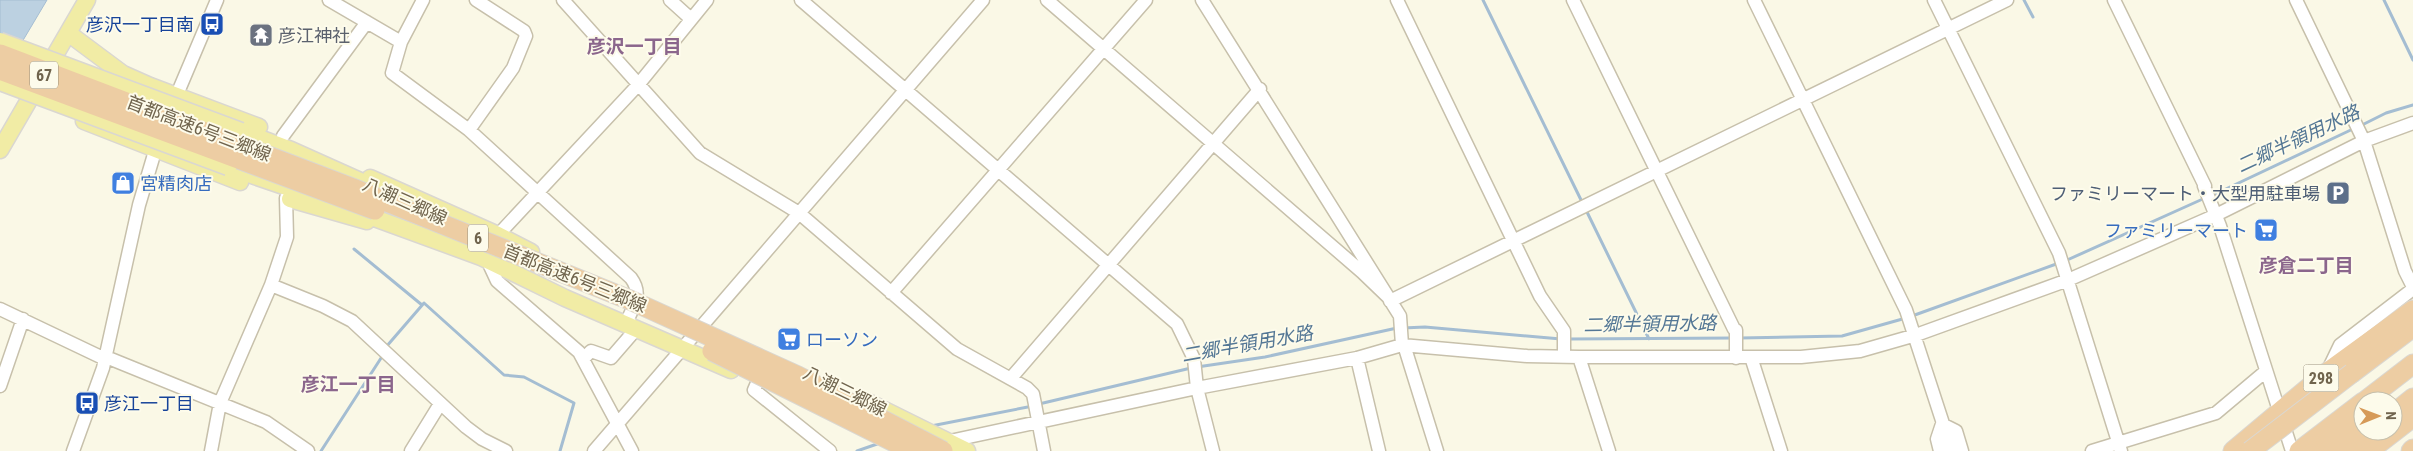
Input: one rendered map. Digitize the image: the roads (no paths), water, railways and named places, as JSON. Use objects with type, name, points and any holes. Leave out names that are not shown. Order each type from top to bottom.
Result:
[{"type":"highway","name":"首都高速6号三郷線","points":[[0,54],[355,189],[630,300],[947,446]]},
{"type":"highway","name":"首都高速6号三郷線","points":[[0,70],[389,216],[552,281],[675,333],[912,451]]},
{"type":"highway","name":"298","points":[[2233,451],[2325,374],[2413,310]]},
{"type":"highway","points":[[2268,451],[2368,361],[2413,327]]},
{"type":"highway","points":[[2378,391],[2413,364]]},
{"type":"highway","points":[[2392,391],[2413,370]]},
{"type":"highway","points":[[2250,451],[2354,375]]},
{"type":"highway","points":[[2403,406],[2413,398]]},
{"type":"highway","points":[[2299,451],[2353,410]]},
{"type":"highway","points":[[2369,451],[2413,417]]},
{"type":"highway","points":[[2322,451],[2353,426]]},
{"type":"highway","points":[[2346,451],[2359,441]]},
{"type":"main road","name":"67","points":[[0,150],[87,0]]},
{"type":"main road","points":[[68,33],[123,74],[283,136],[396,191],[498,235],[531,252]]},
{"type":"main road","name":"八潮三郷線","points":[[0,42],[291,150],[400,199],[560,262],[703,324],[908,422],[947,446],[967,451]]},
{"type":"main road","name":"八潮三郷線","points":[[0,82],[228,167],[445,243],[492,262],[508,271],[759,384],[893,451]]},
{"type":"main road","points":[[29,100],[154,150],[286,198],[355,217],[508,271]]},
{"type":"street","points":[[73,451],[106,358],[137,214],[154,150],[217,0]]},
{"type":"street","points":[[329,0],[401,42]]},
{"type":"street","points":[[423,0],[401,42],[392,73],[469,130],[631,278],[637,286],[638,295],[628,319],[634,327],[611,358],[591,351],[584,358]]},
{"type":"street","points":[[469,130],[513,68],[526,36],[524,31],[476,0]]},
{"type":"street","points":[[564,0],[700,153],[799,213],[957,349],[1022,384],[1032,394],[1044,451]]},
{"type":"street","points":[[670,0],[691,19]]},
{"type":"street","points":[[498,235],[638,85],[706,0]]},
{"type":"street","points":[[801,0],[904,91],[1177,324],[1194,362],[1197,388],[1213,451]]},
{"type":"street","points":[[594,451],[983,0]]},
{"type":"street","points":[[1047,0],[1362,272],[1389,299]]},
{"type":"street","points":[[891,293],[1146,0]]},
{"type":"street","points":[[1202,0],[1260,90],[1401,320],[1403,345],[1437,451]]},
{"type":"street","points":[[1397,0],[1540,296],[1564,331],[1564,357]]},
{"type":"street","points":[[1573,0],[1735,330],[1736,358]]},
{"type":"street","points":[[1754,0],[1906,310],[1916,335],[1942,424],[1952,451]]},
{"type":"street","points":[[1934,0],[2059,253],[2120,447]]},
{"type":"street","points":[[1389,299],[1513,241],[2007,0]]},
{"type":"street","points":[[2114,0],[2205,186],[2292,451]]},
{"type":"street","points":[[2296,0],[2364,141],[2413,288],[2340,345],[2325,374]]},
{"type":"street","points":[[283,136],[367,22]]},
{"type":"street","points":[[1011,378],[1260,90]]},
{"type":"street","points":[[912,451],[947,446],[1038,422],[1197,388],[1356,358],[1403,345],[1564,357],[1736,358],[1834,355],[1883,346],[2068,280],[2216,215],[2364,141],[2413,123]]},
{"type":"street","points":[[211,451],[220,403],[271,285],[287,237],[286,198]]},
{"type":"street","points":[[490,266],[497,281],[584,358],[632,451]]},
{"type":"street","points":[[271,285],[323,306],[352,322],[440,404],[482,439],[506,451]]},
{"type":"street","points":[[0,309],[106,358],[266,422],[308,451]]},
{"type":"street","points":[[0,386],[23,319]]},
{"type":"street","points":[[771,356],[777,366],[770,381],[759,384],[754,390],[830,451]]},
{"type":"street","points":[[1579,357],[1609,451]]},
{"type":"street","points":[[1751,357],[1781,451]]},
{"type":"street","points":[[1356,358],[1379,451]]},
{"type":"street","points":[[2092,451],[2120,447],[2216,413],[2266,371]]},
{"type":"street","points":[[410,451],[440,404]]},
{"type":"street","points":[[1940,451],[1937,439],[1942,424]]},
{"type":"street","points":[[1942,424],[1956,431],[1962,451]]},
{"type":"water","points":[[0,0],[47,0],[0,79]]},
{"type":"waterway","points":[[1483,0],[1583,204]]},
{"type":"waterway","points":[[2024,0],[2033,17]]},
{"type":"waterway","points":[[2384,0],[2413,60]]},
{"type":"waterway","name":"二郷半領用水路","points":[[2360,126],[2386,113],[2413,105]]},
{"type":"waterway","name":"二郷半領用水路","points":[[2211,196],[2355,128]]},
{"type":"waterway","name":"二郷半領用水路","points":[[2065,261],[2205,198]]},
{"type":"waterway","points":[[1586,210],[1649,339]]},
{"type":"waterway","points":[[354,249],[422,305]]},
{"type":"waterway","name":"二郷半領用水路","points":[[1912,316],[2059,263]]},
{"type":"waterway","points":[[386,347],[424,303],[504,375],[524,377],[574,403],[560,451]]},
{"type":"waterway","name":"二郷半領用水路","points":[[1740,338],[1842,336],[1906,318]]},
{"type":"waterway","name":"二郷半領用水路","points":[[1403,328],[1425,327],[1561,339]]},
{"type":"waterway","name":"二郷半領用水路","points":[[1197,367],[1265,357],[1397,328]]},
{"type":"waterway","name":"二郷半領用水路","points":[[1568,339],[1734,338]]},
{"type":"waterway","points":[[321,451],[383,355]]},
{"type":"waterway","name":"二郷半領用水路","points":[[1039,404],[1191,368]]},
{"type":"waterway","name":"二郷半領用水路","points":[[931,426],[1033,406]]},
{"type":"waterway","name":"二郷半領用水路","points":[[857,451],[880,443]]},
{"type":"place","name":"彦沢一丁目南","points":[[212,24]]},
{"type":"place","name":"彦江神社","points":[[261,35]]},
{"type":"place","name":"宮精肉店","points":[[123,183]]},
{"type":"place","name":"ファミリーマート・大型用駐車場","points":[[2338,193]]},
{"type":"place","name":"ファミリーマート","points":[[2266,230]]},
{"type":"place","name":"ローソン","points":[[789,339]]},
{"type":"place","name":"彦江一丁目","points":[[87,403]]},
{"type":"district","name":"彦沢一丁目","points":[[634,46]]},
{"type":"district","name":"彦倉二丁目","points":[[2306,265]]},
{"type":"district","name":"彦江一丁目","points":[[348,384]]}]
